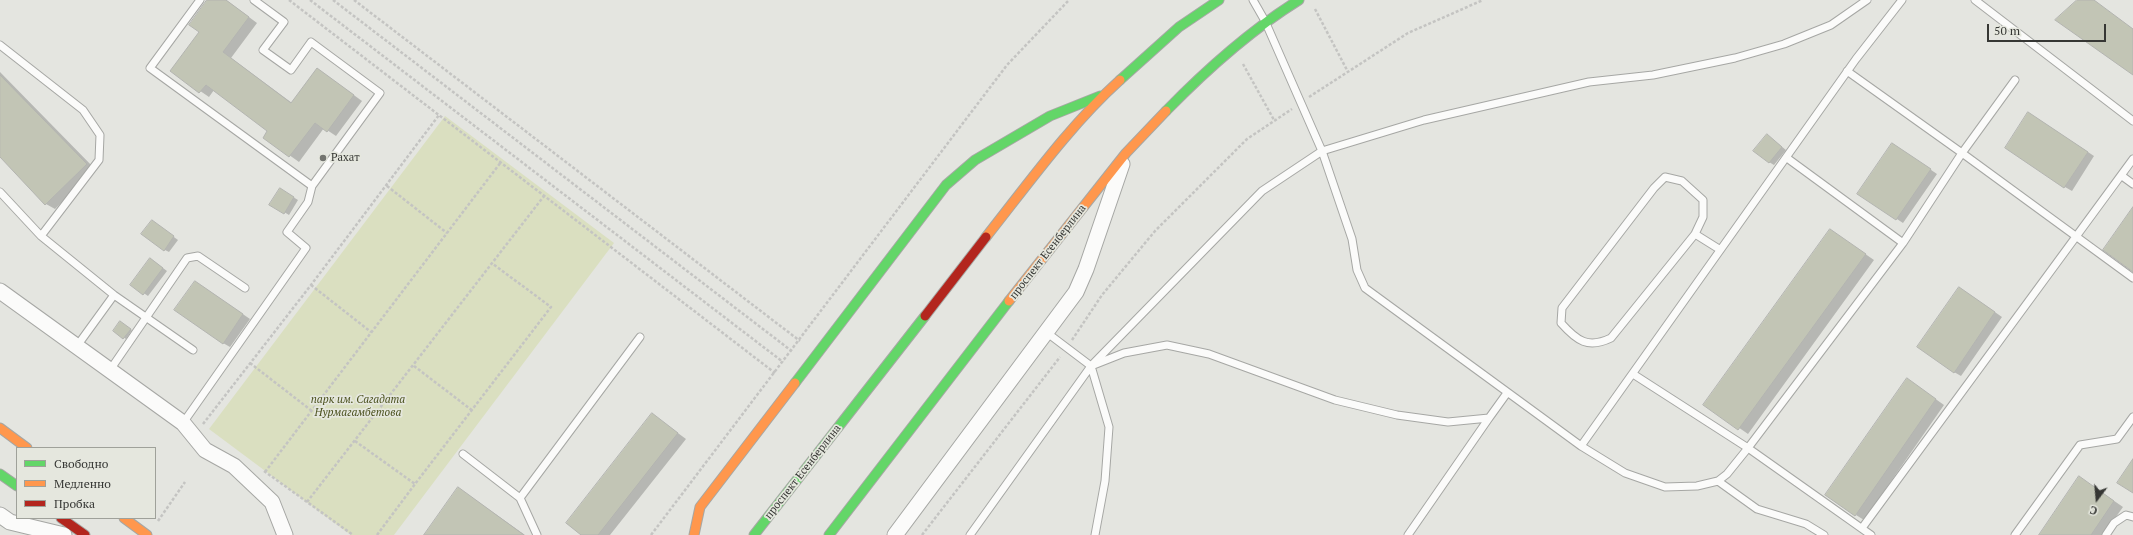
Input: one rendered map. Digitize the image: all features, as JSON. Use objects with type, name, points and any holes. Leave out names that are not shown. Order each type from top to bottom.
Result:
[{"type":"street","name":"проспект Есенберлина","points":[[754,535],[1041,167],[1104,94],[1179,27],[1219,0]]},
{"type":"street","name":"проспект Есенберлина","points":[[829,535],[970,351],[1126,153],[1197,79],[1265,21],[1299,0]]},
{"type":"street","points":[[694,535],[700,507],[946,185],[975,160],[1043,120],[1104,94]]},
{"type":"street","points":[[895,535],[1076,292],[1086,269],[1126,153]]},
{"type":"street","points":[[0,291],[183,423],[206,450],[234,466],[272,502],[285,535]]},
{"type":"street","points":[[0,428],[26,447]]},
{"type":"street","points":[[0,474],[16,485]]},
{"type":"street","points":[[0,515],[10,522],[64,535]]},
{"type":"street","points":[[62,519],[85,535]]},
{"type":"street","points":[[125,519],[147,535]]},
{"type":"lane","points":[[200,0],[150,68],[312,186]]},
{"type":"lane","points":[[183,423],[306,248],[287,232],[308,202],[312,186],[380,93],[311,42],[291,70],[263,50],[284,22],[254,0]]},
{"type":"lane","points":[[1253,0],[1265,21],[1322,151],[1352,239],[1357,270],[1365,288],[1581,446],[1625,473],[1665,487],[1697,486],[1718,481],[1727,474],[1903,243],[1962,154],[2015,80]]},
{"type":"lane","points":[[970,535],[1091,366],[1262,191],[1322,151],[1424,120],[1589,82],[1653,75],[1735,58],[1784,44],[1831,25],[1867,0]]},
{"type":"lane","points":[[1581,446],[1633,374],[1719,249],[1787,158],[1847,71],[1902,0]]},
{"type":"lane","points":[[1975,0],[2133,122]]},
{"type":"lane","points":[[0,44],[83,110],[100,135],[98,160],[41,236]]},
{"type":"lane","points":[[1847,71],[2133,278]]},
{"type":"lane","points":[[1787,158],[1903,243]]},
{"type":"lane","points":[[1862,528],[2133,159]]},
{"type":"lane","points":[[2122,176],[2133,184]]},
{"type":"lane","points":[[1665,177],[1682,181],[1703,200],[1703,217],[1695,234],[1611,338],[1598,344],[1575,339],[1561,324],[1562,308],[1649,194],[1665,177]]},
{"type":"lane","points":[[0,192],[41,236],[114,294],[193,350]]},
{"type":"lane","points":[[1695,234],[1719,249]]},
{"type":"lane","points":[[110,370],[187,258],[198,256],[245,288]]},
{"type":"lane","points":[[77,346],[114,294]]},
{"type":"lane","points":[[1046,331],[1091,366],[1109,427],[1105,481],[1095,535]]},
{"type":"lane","points":[[520,498],[640,338]]},
{"type":"lane","points":[[1091,366],[1124,353],[1167,345],[1209,354],[1335,400],[1397,415],[1448,422],[1489,418]]},
{"type":"lane","points":[[1633,374],[1748,448],[1871,535]]},
{"type":"lane","points":[[1408,535],[1507,393]]},
{"type":"lane","points":[[2016,535],[2080,445],[2117,439],[2133,417]]},
{"type":"lane","points":[[463,454],[520,498],[537,535]]},
{"type":"lane","points":[[1718,481],[1757,509],[1806,524],[1824,535]]},
{"type":"lane","points":[[2106,535],[2121,518],[2126,515],[2133,517]]},
{"type":"path","points":[[289,0],[775,373]]},
{"type":"path","points":[[310,0],[783,362]]},
{"type":"path","points":[[333,0],[791,351],[810,362]]},
{"type":"path","points":[[354,0],[800,341]]},
{"type":"path","points":[[651,535],[800,341],[857,261],[1007,65],[1068,0]]},
{"type":"path","points":[[922,535],[1067,348],[1102,295],[1155,231],[1247,139],[1408,33],[1483,0]]},
{"type":"path","points":[[1313,6],[1348,72]]},
{"type":"path","points":[[1234,48],[1274,120]]},
{"type":"path","points":[[201,426],[311,286],[439,115]]},
{"type":"path","points":[[265,472],[501,162]]},
{"type":"path","points":[[387,186],[447,233]]},
{"type":"path","points":[[307,502],[414,366],[544,196]]},
{"type":"path","points":[[377,535],[551,307],[492,264]]},
{"type":"path","points":[[311,286],[371,332]]},
{"type":"path","points":[[250,363],[312,411]]},
{"type":"path","points":[[414,366],[473,411]]},
{"type":"path","points":[[355,441],[415,484]]},
{"type":"path","points":[[156,523],[185,482]]},
{"type":"green space","name":"парк им. Сагадата Нурмагамбетова","points":[[445,116],[614,243],[394,535],[351,535],[209,429]]},
{"type":"building","points":[[207,0],[226,0],[249,17],[223,52],[291,103],[317,68],[354,95],[327,132],[315,123],[289,157],[263,138],[267,131],[206,85],[199,93],[170,71],[199,32],[189,25]]},
{"type":"building","points":[[2077,0],[2094,0],[2133,29],[2133,75],[2055,20]]},
{"type":"building","points":[[0,75],[87,164],[45,205],[0,157]]},
{"type":"building","points":[[2028,112],[2088,152],[2064,188],[2005,148]]},
{"type":"building","points":[[1767,134],[1782,147],[1769,163],[1753,151]]},
{"type":"building","points":[[1892,143],[1931,169],[1896,220],[1857,194]]},
{"type":"building","points":[[280,188],[294,197],[284,214],[269,205]]},
{"type":"building","points":[[2133,207],[2133,272],[2103,250]]},
{"type":"building","points":[[152,220],[174,236],[164,251],[141,234]]},
{"type":"building","points":[[1830,229],[1866,254],[1738,430],[1703,405]]},
{"type":"building","points":[[150,258],[163,268],[143,295],[130,285]]},
{"type":"building","points":[[195,281],[243,314],[223,344],[174,310]]},
{"type":"building","points":[[1959,287],[1995,312],[1954,373],[1917,347]]},
{"type":"building","points":[[120,321],[131,329],[123,339],[113,331]]},
{"type":"building","points":[[1907,378],[1936,399],[1855,516],[1825,495]]},
{"type":"building","points":[[652,413],[678,433],[598,535],[581,535],[566,523]]},
{"type":"building","points":[[2133,459],[2133,493],[2117,483]]},
{"type":"building","points":[[2079,476],[2114,501],[2091,535],[2039,535]]},
{"type":"building","points":[[458,487],[524,535],[424,535]]},
{"type":"traffic: fast","points":[[1120,80],[1179,27],[1219,0]]},
{"type":"traffic: fast","points":[[1166,111],[1229,51],[1299,0]]},
{"type":"traffic: fast","points":[[795,383],[946,185],[975,160],[1050,116],[1100,96]]},
{"type":"traffic: fast","points":[[829,535],[1009,301]]},
{"type":"traffic: fast","points":[[754,535],[925,316]]},
{"type":"traffic: fast","points":[[0,474],[16,485]]},
{"type":"traffic: slow","points":[[986,237],[1067,135],[1120,80]]},
{"type":"traffic: slow","points":[[1009,301],[1126,153],[1166,111]]},
{"type":"traffic: slow","points":[[694,535],[700,507],[795,383]]},
{"type":"traffic: slow","points":[[0,428],[26,447]]},
{"type":"traffic: slow","points":[[125,519],[147,535]]},
{"type":"traffic: jam","points":[[925,316],[986,237]]},
{"type":"traffic: jam","points":[[62,519],[85,535]]},
{"type":"place","name":"Рахат","points":[[323,158]]}]
